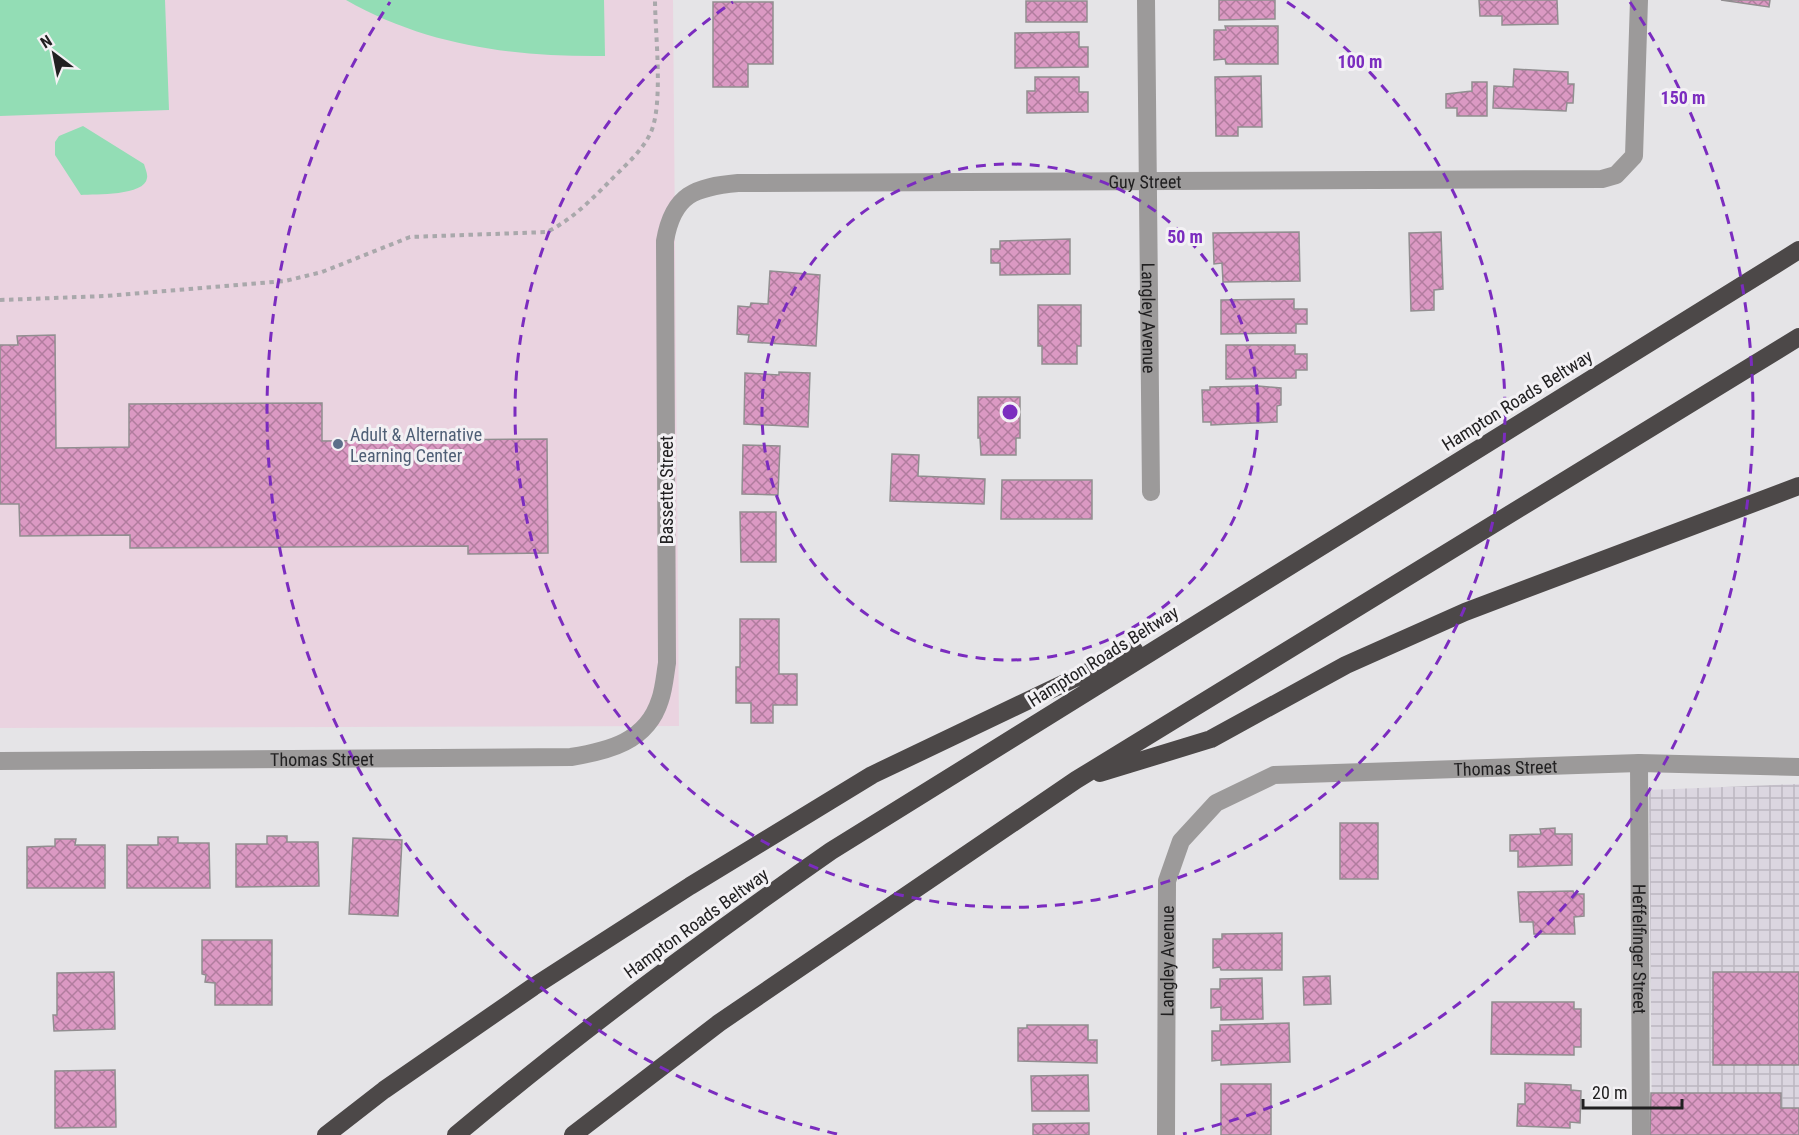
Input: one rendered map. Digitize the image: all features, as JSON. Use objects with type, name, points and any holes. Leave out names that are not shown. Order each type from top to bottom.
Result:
[{"type":"highway","name":"Hampton Roads Beltway","points":[[456,1135],[540,1065],[701,942],[831,851],[1799,250]]},
{"type":"highway","points":[[573,1135],[719,1023],[1076,780],[1799,337]]},
{"type":"highway","points":[[1076,780],[1210,740],[1346,665],[1465,612],[1799,486]]},
{"type":"highway","points":[[326,1135],[384,1090],[533,987],[690,886],[872,775],[1211,613]]},
{"type":"street","name":"Langley Avenue","points":[[1146,0],[1151,492]]},
{"type":"street","name":"Guy Street","points":[[665,241],[667,228],[679,204],[688,195],[711,185],[738,183],[1602,179],[1616,175],[1628,166],[1634,156],[1639,0]]},
{"type":"street","name":"Bassette Street","points":[[640,734],[660,702],[667,663],[665,241]]},
{"type":"street","name":"Thomas Street","points":[[0,761],[571,757],[609,751],[640,734]]},
{"type":"street","name":"Thomas Street","points":[[1216,803],[1274,775],[1639,763],[1799,767]]},
{"type":"street","name":"Heffelfinger Street","points":[[1639,763],[1641,1135]]},
{"type":"street","name":"Langley Avenue","points":[[1166,1135],[1167,881],[1180,841],[1216,803]]},
{"type":"path","points":[[0,300],[106,296],[285,281],[322,272],[410,237],[547,232],[565,223],[584,206],[633,157],[651,134],[657,109],[655,0]]},
{"type":"shaded area","points":[[0,0],[673,0],[679,726],[0,728]]},
{"type":"shaded area","points":[[1799,784],[1799,1135],[1652,1135],[1649,790]]},
{"type":"green space","points":[[0,0],[165,0],[169,110],[0,116]]},
{"type":"green space","points":[[346,0],[604,0],[605,56],[538,54],[472,46],[408,28],[377,16]]},
{"type":"green space","points":[[83,126],[144,164],[147,176],[144,184],[138,188],[118,193],[81,195],[55,155],[55,142],[59,136]]},
{"type":"building","points":[[1219,0],[1275,0],[1275,19],[1219,20]]},
{"type":"building","points":[[1479,0],[1557,0],[1558,24],[1502,25],[1502,16],[1480,16]]},
{"type":"building","points":[[1721,0],[1770,0],[1769,7]]},
{"type":"building","points":[[1026,1],[1087,1],[1087,22],[1026,22]]},
{"type":"building","points":[[713,2],[773,2],[773,64],[748,64],[748,87],[713,87]]},
{"type":"building","points":[[1225,26],[1278,26],[1278,64],[1226,64],[1225,59],[1214,60],[1214,30],[1226,30]]},
{"type":"building","points":[[1079,32],[1079,47],[1088,47],[1088,67],[1015,68],[1015,33]]},
{"type":"building","points":[[1514,69],[1568,72],[1568,84],[1574,84],[1573,103],[1567,103],[1566,111],[1493,108],[1494,86],[1513,87]]},
{"type":"building","points":[[1261,76],[1262,127],[1238,127],[1238,136],[1216,136],[1215,77]]},
{"type":"building","points":[[1035,77],[1079,77],[1079,92],[1088,92],[1088,112],[1027,113],[1027,91],[1035,91]]},
{"type":"building","points":[[1472,82],[1487,82],[1487,116],[1457,116],[1457,108],[1446,108],[1446,94],[1472,91]]},
{"type":"building","points":[[1299,232],[1300,281],[1223,282],[1222,263],[1214,264],[1213,233]]},
{"type":"building","points":[[1441,232],[1443,289],[1434,290],[1434,310],[1411,311],[1409,233]]},
{"type":"building","points":[[1070,239],[1070,274],[1000,275],[1000,263],[991,263],[991,249],[1000,249],[1000,241]]},
{"type":"building","points":[[770,271],[820,275],[816,346],[748,342],[749,335],[737,334],[738,306],[750,307],[751,303],[768,304]]},
{"type":"building","points":[[1294,299],[1294,309],[1307,309],[1307,324],[1296,324],[1296,333],[1221,334],[1221,300]]},
{"type":"building","points":[[1038,305],[1081,305],[1081,346],[1077,346],[1077,364],[1042,364],[1042,346],[1038,346]]},
{"type":"building","name":"Adult & Alternative Learning Center","points":[[55,335],[56,448],[129,447],[129,404],[322,403],[322,441],[547,439],[548,553],[468,554],[468,546],[130,548],[130,535],[20,536],[19,504],[0,504],[0,345],[18,345],[17,336]]},
{"type":"building","points":[[1226,345],[1295,345],[1295,354],[1307,354],[1307,370],[1296,370],[1296,378],[1226,379]]},
{"type":"building","points":[[779,372],[810,373],[808,427],[744,424],[745,373],[779,375]]},
{"type":"building","points":[[1210,387],[1281,388],[1281,405],[1277,406],[1277,422],[1211,425],[1211,422],[1203,422],[1202,390],[1210,390]]},
{"type":"building","points":[[978,397],[1020,397],[1020,438],[1016,438],[1016,455],[981,455],[980,438],[978,438]]},
{"type":"building","points":[[743,445],[780,446],[778,495],[742,494]]},
{"type":"building","points":[[892,454],[919,455],[918,476],[985,479],[984,504],[890,501]]},
{"type":"building","points":[[1002,480],[1092,480],[1092,519],[1001,519]]},
{"type":"building","points":[[740,512],[776,512],[776,562],[741,562]]},
{"type":"building","points":[[740,619],[779,619],[779,674],[797,674],[797,705],[773,705],[773,723],[751,723],[751,703],[736,703],[736,667],[740,667]]},
{"type":"building","points":[[1340,823],[1378,823],[1378,879],[1340,879]]},
{"type":"building","points":[[1555,828],[1555,834],[1572,834],[1572,865],[1518,867],[1518,851],[1510,851],[1510,835],[1541,834],[1540,829]]},
{"type":"building","points":[[267,836],[287,836],[287,842],[318,842],[319,886],[236,887],[236,844],[267,844]]},
{"type":"building","points":[[158,837],[178,837],[178,843],[209,843],[210,888],[127,888],[127,845],[158,845]]},
{"type":"building","points":[[353,838],[402,840],[398,916],[349,914]]},
{"type":"building","points":[[55,839],[76,839],[75,845],[105,845],[105,888],[27,888],[27,847],[55,846]]},
{"type":"building","points":[[1573,891],[1574,894],[1584,894],[1584,916],[1574,917],[1575,934],[1534,934],[1533,922],[1520,922],[1518,892]]},
{"type":"building","points":[[1282,933],[1282,970],[1213,968],[1213,939],[1222,939],[1222,934]]},
{"type":"building","points":[[202,940],[272,940],[272,1005],[215,1005],[215,983],[205,982],[206,975],[202,974]]},
{"type":"building","points":[[114,972],[115,1029],[54,1031],[53,1015],[57,1015],[57,973]]},
{"type":"building","points":[[1713,972],[1799,972],[1799,1065],[1713,1065]]},
{"type":"building","points":[[1330,976],[1331,1004],[1304,1005],[1303,977]]},
{"type":"building","points":[[1262,978],[1263,1019],[1221,1020],[1221,1007],[1211,1008],[1211,989],[1220,989],[1220,979]]},
{"type":"building","points":[[1492,1002],[1574,1002],[1574,1009],[1581,1009],[1581,1047],[1574,1047],[1574,1055],[1491,1054]]},
{"type":"building","points":[[1289,1023],[1290,1062],[1221,1065],[1221,1060],[1212,1061],[1212,1031],[1220,1031],[1220,1025]]},
{"type":"building","points":[[1027,1025],[1088,1025],[1088,1040],[1097,1040],[1097,1063],[1018,1061],[1018,1028],[1027,1028]]},
{"type":"building","points":[[115,1070],[116,1127],[55,1128],[55,1071]]},
{"type":"building","points":[[1088,1075],[1089,1111],[1032,1111],[1031,1076]]},
{"type":"building","points":[[1525,1083],[1571,1085],[1571,1090],[1581,1091],[1580,1123],[1570,1122],[1570,1128],[1517,1126],[1518,1104],[1525,1104]]},
{"type":"building","points":[[1221,1084],[1271,1084],[1271,1135],[1221,1135]]},
{"type":"building","points":[[1651,1093],[1781,1093],[1781,1108],[1799,1108],[1799,1135],[1650,1135]]},
{"type":"building","points":[[1089,1123],[1089,1135],[1033,1135],[1033,1124]]},
{"type":"place","name":"Adult & Alternative Learning Center","points":[[338,444]]}]
